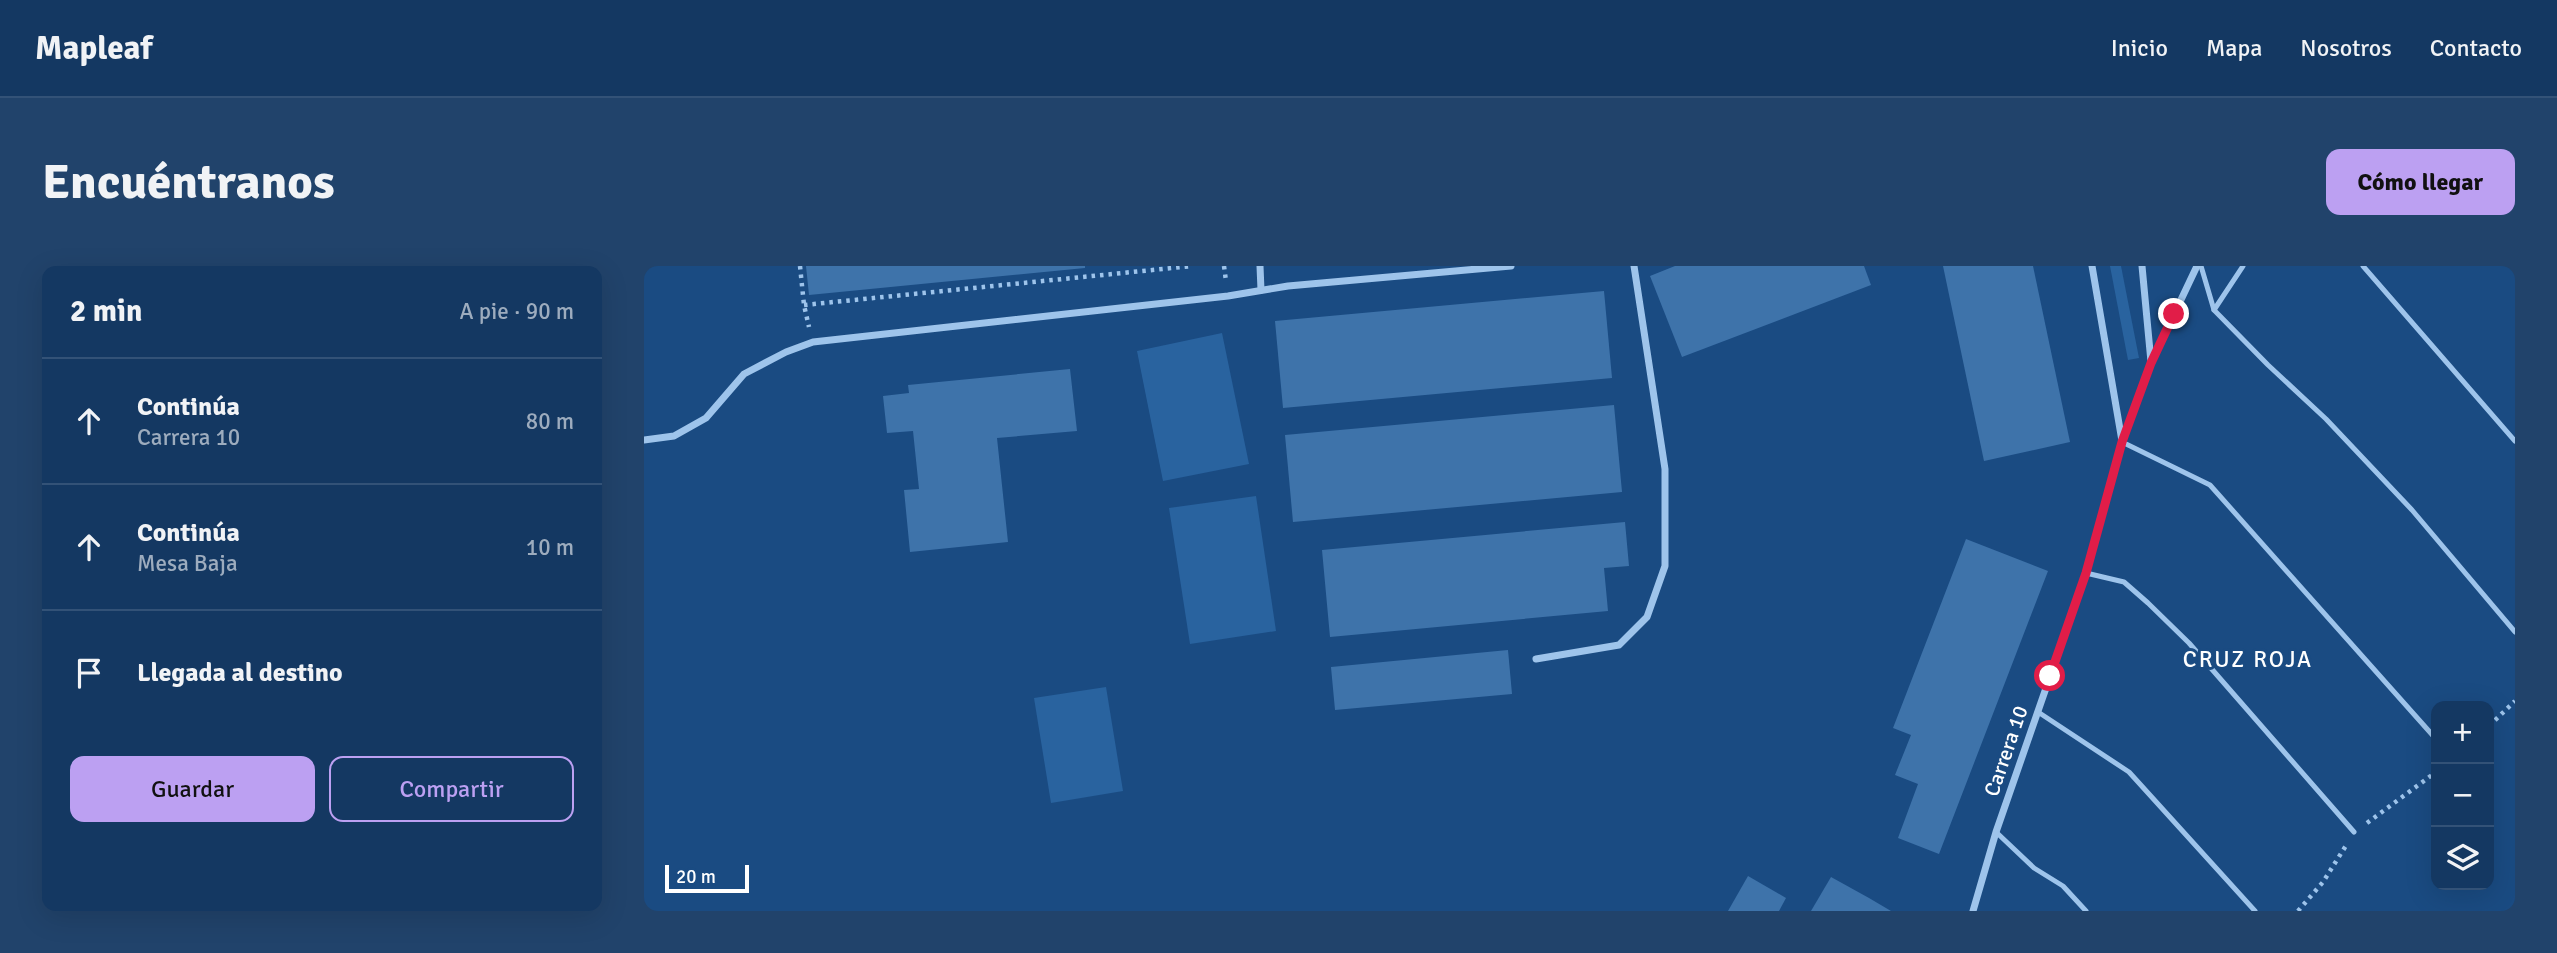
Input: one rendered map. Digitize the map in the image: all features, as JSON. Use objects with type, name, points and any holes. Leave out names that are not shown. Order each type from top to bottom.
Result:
[{"type":"street","points":[[1260,266],[1261,290]]},
{"type":"street","points":[[644,440],[674,436],[706,418],[744,374],[786,352],[813,342],[1261,290],[1511,266]]},
{"type":"street","points":[[1536,659],[1619,645],[1647,617],[1665,566],[1665,469],[1634,266]]},
{"type":"street","points":[[2092,266],[2122,442]]},
{"type":"street","points":[[2142,266],[2151,363]]},
{"type":"street","name":"Carrera 10","points":[[1973,911],[1996,832],[2086,573],[2122,442],[2151,363],[2199,266]]},
{"type":"lane","points":[[2199,266],[2214,310],[2326,419],[2393,490],[2515,632]]},
{"type":"lane","points":[[2214,310],[2243,266]]},
{"type":"lane","points":[[2363,266],[2515,441]]},
{"type":"lane","points":[[2122,442],[2210,485],[2431,733]]},
{"type":"lane","points":[[2086,573],[2124,582],[2148,603],[2189,643],[2354,832]]},
{"type":"lane","points":[[2038,712],[2129,772],[2255,911]]},
{"type":"lane","points":[[1996,832],[2034,868],[2063,886],[2086,911]]},
{"type":"path","points":[[800,266],[804,305],[813,342]]},
{"type":"path","points":[[804,305],[1192,266]]},
{"type":"path","points":[[2494,721],[2515,701]]},
{"type":"shaded area","points":[[2110,266],[2121,266],[2139,358],[2128,360]]},
{"type":"shaded area","points":[[1222,333],[1249,464],[1163,481],[1137,351]]},
{"type":"shaded area","points":[[1256,496],[1276,631],[1190,644],[1169,508]]},
{"type":"shaded area","points":[[1106,687],[1123,791],[1051,803],[1034,698]]},
{"type":"building","points":[[806,266],[1085,266],[1085,268],[809,295]]},
{"type":"building","points":[[1675,266],[1864,266],[1871,285],[1682,357],[1650,276]]},
{"type":"building","points":[[1943,266],[2033,266],[2070,442],[1984,461]]},
{"type":"building","points":[[1604,291],[1612,378],[1283,408],[1275,321]]},
{"type":"building","points":[[1070,369],[1077,431],[997,438],[1008,542],[910,552],[904,490],[919,489],[913,431],[887,433],[883,396],[909,393],[908,385]]},
{"type":"building","points":[[1614,405],[1622,492],[1293,522],[1285,435]]},
{"type":"building","points":[[1625,522],[1629,566],[1604,568],[1608,611],[1330,637],[1322,550]]},
{"type":"building","points":[[1966,539],[2048,571],[1939,854],[1898,838],[1918,784],[1895,775],[1911,735],[1893,728]]},
{"type":"building","points":[[1508,650],[1512,694],[1335,710],[1331,667]]},
{"type":"building","points":[[1748,876],[1786,898],[1779,911],[1728,911]]},
{"type":"building","points":[[1831,877],[1869,898],[1891,911],[1811,911]]},
{"type":"district","name":"CRUZ ROJA","points":[[2248,659]]},
{"type":"route","points":[[2050,676],[2086,573],[2122,442],[2151,363],[2174,314]]}]
